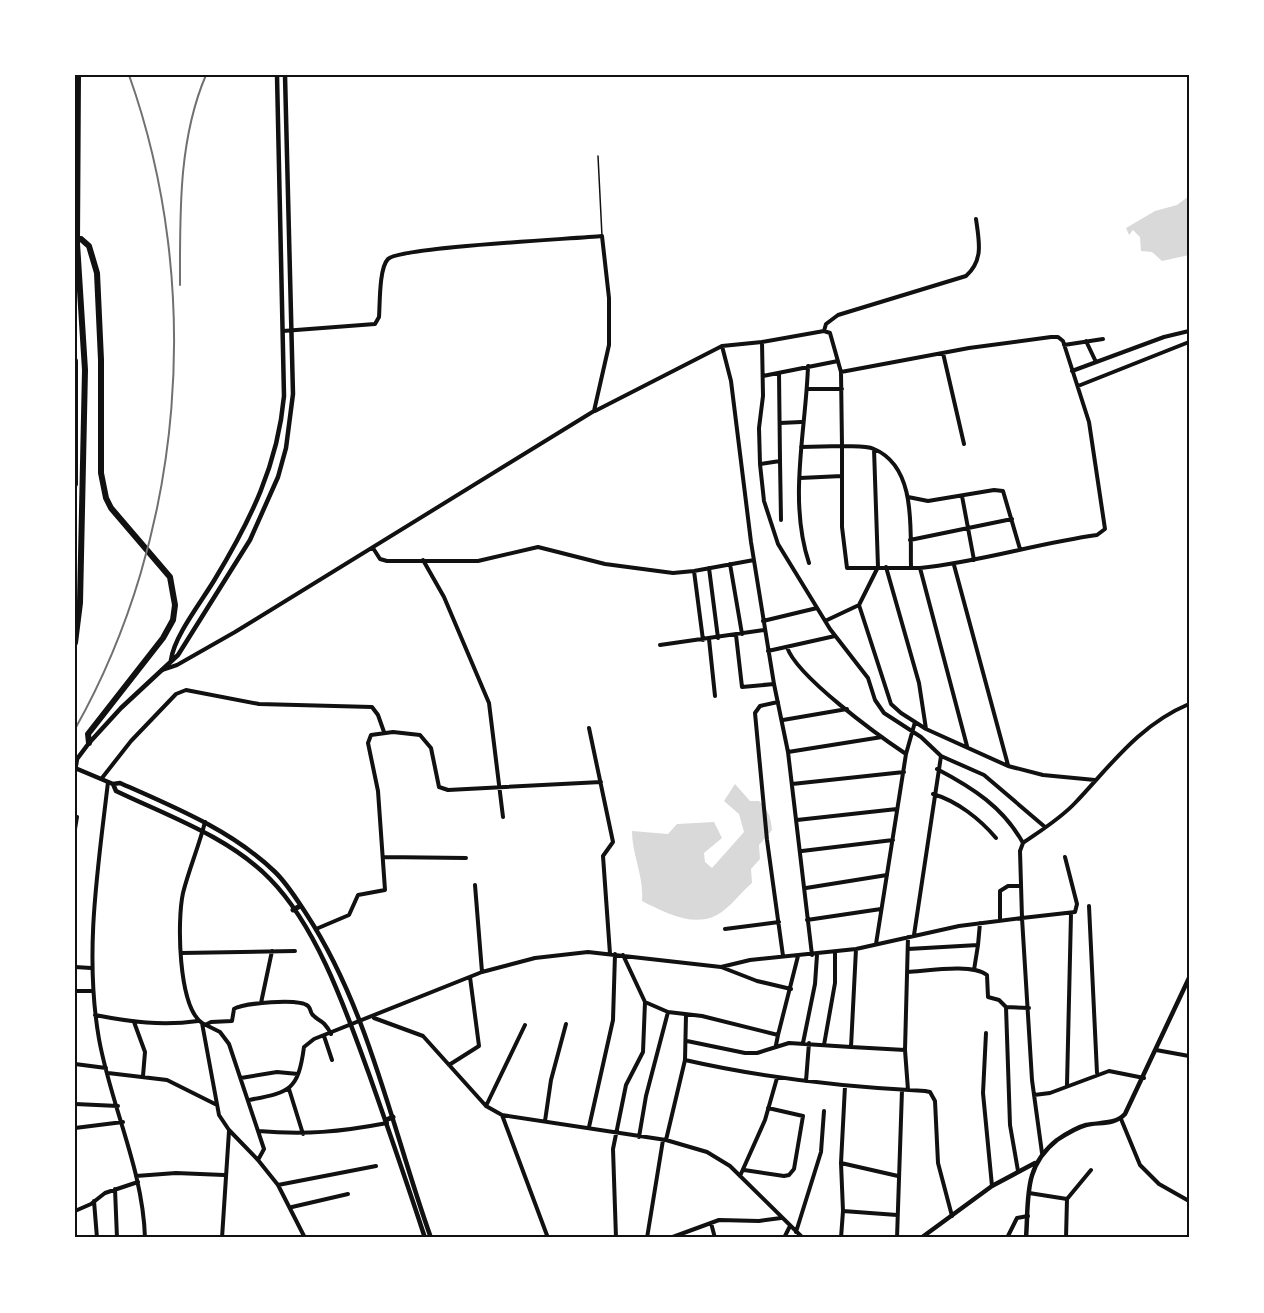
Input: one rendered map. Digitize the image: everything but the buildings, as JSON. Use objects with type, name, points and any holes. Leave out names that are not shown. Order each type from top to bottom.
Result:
[{"type":"highway","points":[[75,643],[80,603],[85,382],[76,238],[78,75]]},
{"type":"highway","points":[[76,238],[85,242],[92,252],[97,273],[103,488],[111,508],[170,577],[175,605],[173,620],[164,638],[87,736],[89,744]]},
{"type":"highway","points":[[75,361],[75,484]]},
{"type":"main road","points":[[293,910],[300,906]]},
{"type":"main road","points":[[386,1122],[393,1117]]},
{"type":"street","points":[[171,660],[180,636],[241,535],[267,481],[276,449],[284,396],[277,75]]},
{"type":"street","points":[[285,75],[293,394],[286,448],[275,488],[250,540],[178,656],[121,708],[76,760],[75,769],[102,778],[111,783],[116,791],[203,832],[253,864],[271,880],[293,910],[323,960],[353,1026],[425,1238]]},
{"type":"street","points":[[824,331],[826,324],[838,315],[966,276],[973,270],[980,253],[976,219]]},
{"type":"street","points":[[283,330],[375,324],[379,317],[383,266],[388,258],[397,254],[452,247],[602,237],[609,298],[609,345],[594,411]]},
{"type":"street","points":[[161,671],[177,665],[235,632],[374,549],[594,411],[722,346],[762,342],[824,331],[832,337],[841,372],[845,565],[849,569],[954,565],[1020,549],[1097,535],[1105,530],[1095,449],[1078,386],[1064,345],[1058,337],[942,353],[841,372]]},
{"type":"street","points":[[1072,371],[1164,337],[1189,331]]},
{"type":"street","points":[[1064,345],[1103,339]]},
{"type":"street","points":[[1086,341],[1096,362]]},
{"type":"street","points":[[762,342],[760,464],[764,501],[778,544],[835,636],[868,678],[879,707],[912,733],[921,737],[941,756],[984,775],[1045,826]]},
{"type":"street","points":[[1078,386],[1189,342]]},
{"type":"street","points":[[722,346],[731,381],[764,630],[788,752],[802,851],[807,920],[815,955],[815,984],[806,1043],[806,1081]]},
{"type":"street","points":[[942,353],[964,444]]},
{"type":"street","points":[[763,376],[838,361]]},
{"type":"street","points":[[808,366],[807,389],[801,422],[800,478],[803,541],[808,563]]},
{"type":"street","points":[[779,373],[781,520]]},
{"type":"street","points":[[807,389],[842,389]]},
{"type":"street","points":[[780,423],[801,422]]},
{"type":"street","points":[[801,447],[842,446],[874,449],[898,472],[908,497],[911,567]]},
{"type":"street","points":[[825,621],[859,605],[878,567],[874,449]]},
{"type":"street","points":[[760,464],[780,461]]},
{"type":"street","points":[[800,478],[842,476]]},
{"type":"street","points":[[908,497],[928,501],[994,490],[1004,491],[1020,549]]},
{"type":"street","points":[[962,496],[974,560]]},
{"type":"street","points":[[910,540],[1012,518]]},
{"type":"street","points":[[241,535],[250,540]]},
{"type":"street","points":[[374,549],[380,559],[394,562],[478,561],[538,547],[626,568],[673,573],[694,572],[754,560]]},
{"type":"street","points":[[423,560],[444,597],[486,695],[503,817]]},
{"type":"street","points":[[730,564],[742,634]]},
{"type":"street","points":[[954,565],[1008,766]]},
{"type":"street","points":[[886,567],[918,683],[926,729]]},
{"type":"street","points":[[709,568],[718,638]]},
{"type":"street","points":[[920,568],[967,747]]},
{"type":"street","points":[[694,572],[716,696]]},
{"type":"street","points":[[859,605],[891,704],[915,722],[1008,766],[1043,775],[1095,780]]},
{"type":"street","points":[[763,621],[817,608]]},
{"type":"street","points":[[660,645],[764,630]]},
{"type":"street","points":[[736,635],[742,687],[774,684]]},
{"type":"street","points":[[768,651],[835,636]]},
{"type":"street","points":[[787,647],[796,664],[882,737],[906,754]]},
{"type":"street","points":[[102,778],[131,741],[180,692],[191,691],[270,705],[372,707],[378,715],[384,732]]},
{"type":"street","points":[[778,702],[760,706],[755,713],[766,840],[783,956]]},
{"type":"street","points":[[1042,1153],[1034,1095],[1020,886],[1020,851],[1023,843],[1073,806],[1147,726],[1165,714],[1189,704]]},
{"type":"street","points":[[783,720],[848,709]]},
{"type":"street","points":[[876,944],[906,754],[915,722]]},
{"type":"street","points":[[589,728],[613,842],[603,856],[613,954],[613,1020],[589,1127]]},
{"type":"street","points":[[316,929],[349,915],[358,895],[385,890],[378,791],[369,743],[371,735],[384,732],[413,734],[427,741],[439,787],[448,790],[500,790],[601,782]]},
{"type":"street","points":[[788,752],[882,737]]},
{"type":"street","points":[[914,935],[933,794],[941,756]]},
{"type":"street","points":[[937,769],[977,790],[1009,822],[1023,843]]},
{"type":"street","points":[[792,784],[904,772]]},
{"type":"street","points":[[111,783],[120,783],[205,822],[264,862],[276,873],[300,906],[316,929],[361,1023],[431,1238]]},
{"type":"street","points":[[111,783],[94,909],[92,991],[107,1071],[137,1179],[145,1238]]},
{"type":"street","points":[[933,794],[952,801],[988,828],[996,838]]},
{"type":"street","points":[[797,820],[897,809]]},
{"type":"street","points":[[75,829],[77,817]]},
{"type":"street","points":[[205,822],[183,895],[181,953],[186,992],[202,1023],[215,1104],[229,1130],[278,1185],[292,1207],[305,1238]]},
{"type":"street","points":[[802,851],[893,840]]},
{"type":"street","points":[[383,857],[466,858]]},
{"type":"street","points":[[721,967],[783,956],[815,955],[856,949],[980,923],[1071,914],[1077,909],[1077,904],[1065,857]]},
{"type":"street","points":[[806,888],[887,875]]},
{"type":"street","points":[[475,885],[482,972]]},
{"type":"street","points":[[1000,920],[1000,891],[1005,886],[1020,886]]},
{"type":"street","points":[[1089,906],[1097,1073]]},
{"type":"street","points":[[807,920],[881,909]]},
{"type":"street","points":[[1066,1085],[1071,914]]},
{"type":"street","points":[[725,929],[779,922]]},
{"type":"street","points":[[974,970],[980,923]]},
{"type":"street","points":[[908,937],[905,1050],[908,1090]]},
{"type":"street","points":[[908,949],[978,945]]},
{"type":"street","points":[[851,1047],[856,949]]},
{"type":"street","points":[[261,1003],[272,951]]},
{"type":"street","points":[[181,953],[295,951]]},
{"type":"street","points":[[249,1100],[280,1094],[289,1089],[303,1060],[304,1047],[324,1036],[361,1023],[482,972],[535,958],[588,952],[623,955],[721,967],[758,981],[791,989]]},
{"type":"street","points":[[824,1045],[835,983],[835,952]]},
{"type":"street","points":[[616,1238],[613,1178],[616,1134],[626,1085],[643,1052],[645,1002],[623,955]]},
{"type":"street","points":[[777,1045],[798,956]]},
{"type":"street","points":[[75,967],[91,968]]},
{"type":"street","points":[[908,972],[974,970],[986,972],[986,995],[999,1000],[1006,1007],[1029,1008]]},
{"type":"street","points":[[449,1065],[478,1046],[470,977]]},
{"type":"street","points":[[1026,1238],[1029,1193],[1035,1163],[1042,1153],[1077,1128],[1121,1119],[1144,1078],[1189,978]]},
{"type":"street","points":[[75,991],[92,991]]},
{"type":"street","points":[[645,1002],[668,1012],[702,1016],[778,1035]]},
{"type":"street","points":[[95,1015],[134,1022],[171,1025],[230,1022],[235,1007],[261,1003],[306,1005],[315,1017],[325,1022],[331,1034]]},
{"type":"street","points":[[1006,1007],[1010,1125],[1018,1171]]},
{"type":"street","points":[[639,1137],[668,1012]]},
{"type":"street","points":[[647,1238],[665,1140],[685,1060],[686,1015]]},
{"type":"street","points":[[373,1018],[423,1036],[486,1106],[502,1115],[665,1140],[707,1152],[730,1166],[803,1238]]},
{"type":"street","points":[[134,1022],[145,1052],[143,1076]]},
{"type":"street","points":[[202,1023],[225,1038],[249,1100],[264,1149],[258,1160]]},
{"type":"street","points":[[545,1121],[550,1080],[566,1024]]},
{"type":"street","points":[[486,1106],[525,1025]]},
{"type":"street","points":[[986,1033],[984,1093],[992,1186]]},
{"type":"street","points":[[324,1036],[332,1060]]},
{"type":"street","points":[[687,1041],[745,1053],[766,1051],[777,1045],[806,1043],[905,1050]]},
{"type":"street","points":[[1156,1050],[1189,1056]]},
{"type":"street","points":[[685,1060],[777,1078],[930,1092],[935,1101],[935,1143],[952,1216]]},
{"type":"street","points":[[75,1064],[167,1080],[215,1104]]},
{"type":"street","points":[[1034,1095],[1050,1093],[1097,1073],[1109,1071],[1144,1078]]},
{"type":"street","points":[[241,1078],[277,1072],[298,1074]]},
{"type":"street","points":[[740,1176],[768,1108],[777,1078]]},
{"type":"street","points":[[841,1238],[843,1211],[841,1163],[846,1086]]},
{"type":"street","points":[[289,1089],[303,1135]]},
{"type":"street","points":[[897,1238],[902,1090]]},
{"type":"street","points":[[75,1104],[118,1106]]},
{"type":"street","points":[[744,1170],[784,1176],[789,1175],[794,1169],[804,1123],[803,1116],[768,1108]]},
{"type":"street","points":[[796,1232],[821,1152],[825,1111]]},
{"type":"street","points":[[502,1115],[548,1238]]},
{"type":"street","points":[[1121,1119],[1140,1165],[1160,1184],[1189,1201]]},
{"type":"street","points":[[75,1128],[123,1122]]},
{"type":"street","points":[[258,1131],[303,1135],[333,1133],[386,1122]]},
{"type":"street","points":[[222,1238],[224,1175],[229,1130]]},
{"type":"street","points":[[841,1163],[898,1176]]},
{"type":"street","points":[[923,1238],[992,1186],[1035,1163]]},
{"type":"street","points":[[278,1185],[376,1166]]},
{"type":"street","points":[[1066,1238],[1066,1199],[1091,1170]]},
{"type":"street","points":[[75,1211],[137,1179],[176,1173],[224,1175]]},
{"type":"street","points":[[115,1189],[117,1238]]},
{"type":"street","points":[[1029,1193],[1066,1199]]},
{"type":"street","points":[[292,1207],[348,1194]]},
{"type":"street","points":[[94,1201],[97,1238]]},
{"type":"street","points":[[843,1211],[897,1215]]},
{"type":"street","points":[[1007,1238],[1017,1218],[1028,1216]]},
{"type":"street","points":[[670,1238],[719,1220],[759,1221],[781,1218]]},
{"type":"street","points":[[711,1223],[715,1238]]},
{"type":"street","points":[[784,1238],[790,1226]]},
{"type":"lane","points":[[598,156],[602,237]]},
{"type":"shaded area","points":[[1189,196],[1189,255],[1162,261],[1152,252],[1141,251],[1140,237],[1133,230],[1129,235],[1126,228],[1155,211],[1177,205]]},
{"type":"shaded area","points":[[735,784],[750,801],[759,801],[765,807],[772,826],[772,830],[759,845],[760,859],[751,869],[752,883],[726,908],[708,919],[679,917],[642,901],[632,831],[668,834],[677,824],[714,822],[722,838],[704,853],[705,862],[712,868],[744,832],[739,814],[724,801]]},
{"type":"railway","points":[[75,729],[112,654],[140,574],[160,492],[171,408],[174,323],[168,239],[153,156],[129,75]]},
{"type":"railway","points":[[180,285],[182,178],[185,152],[190,125],[206,75]]}]
